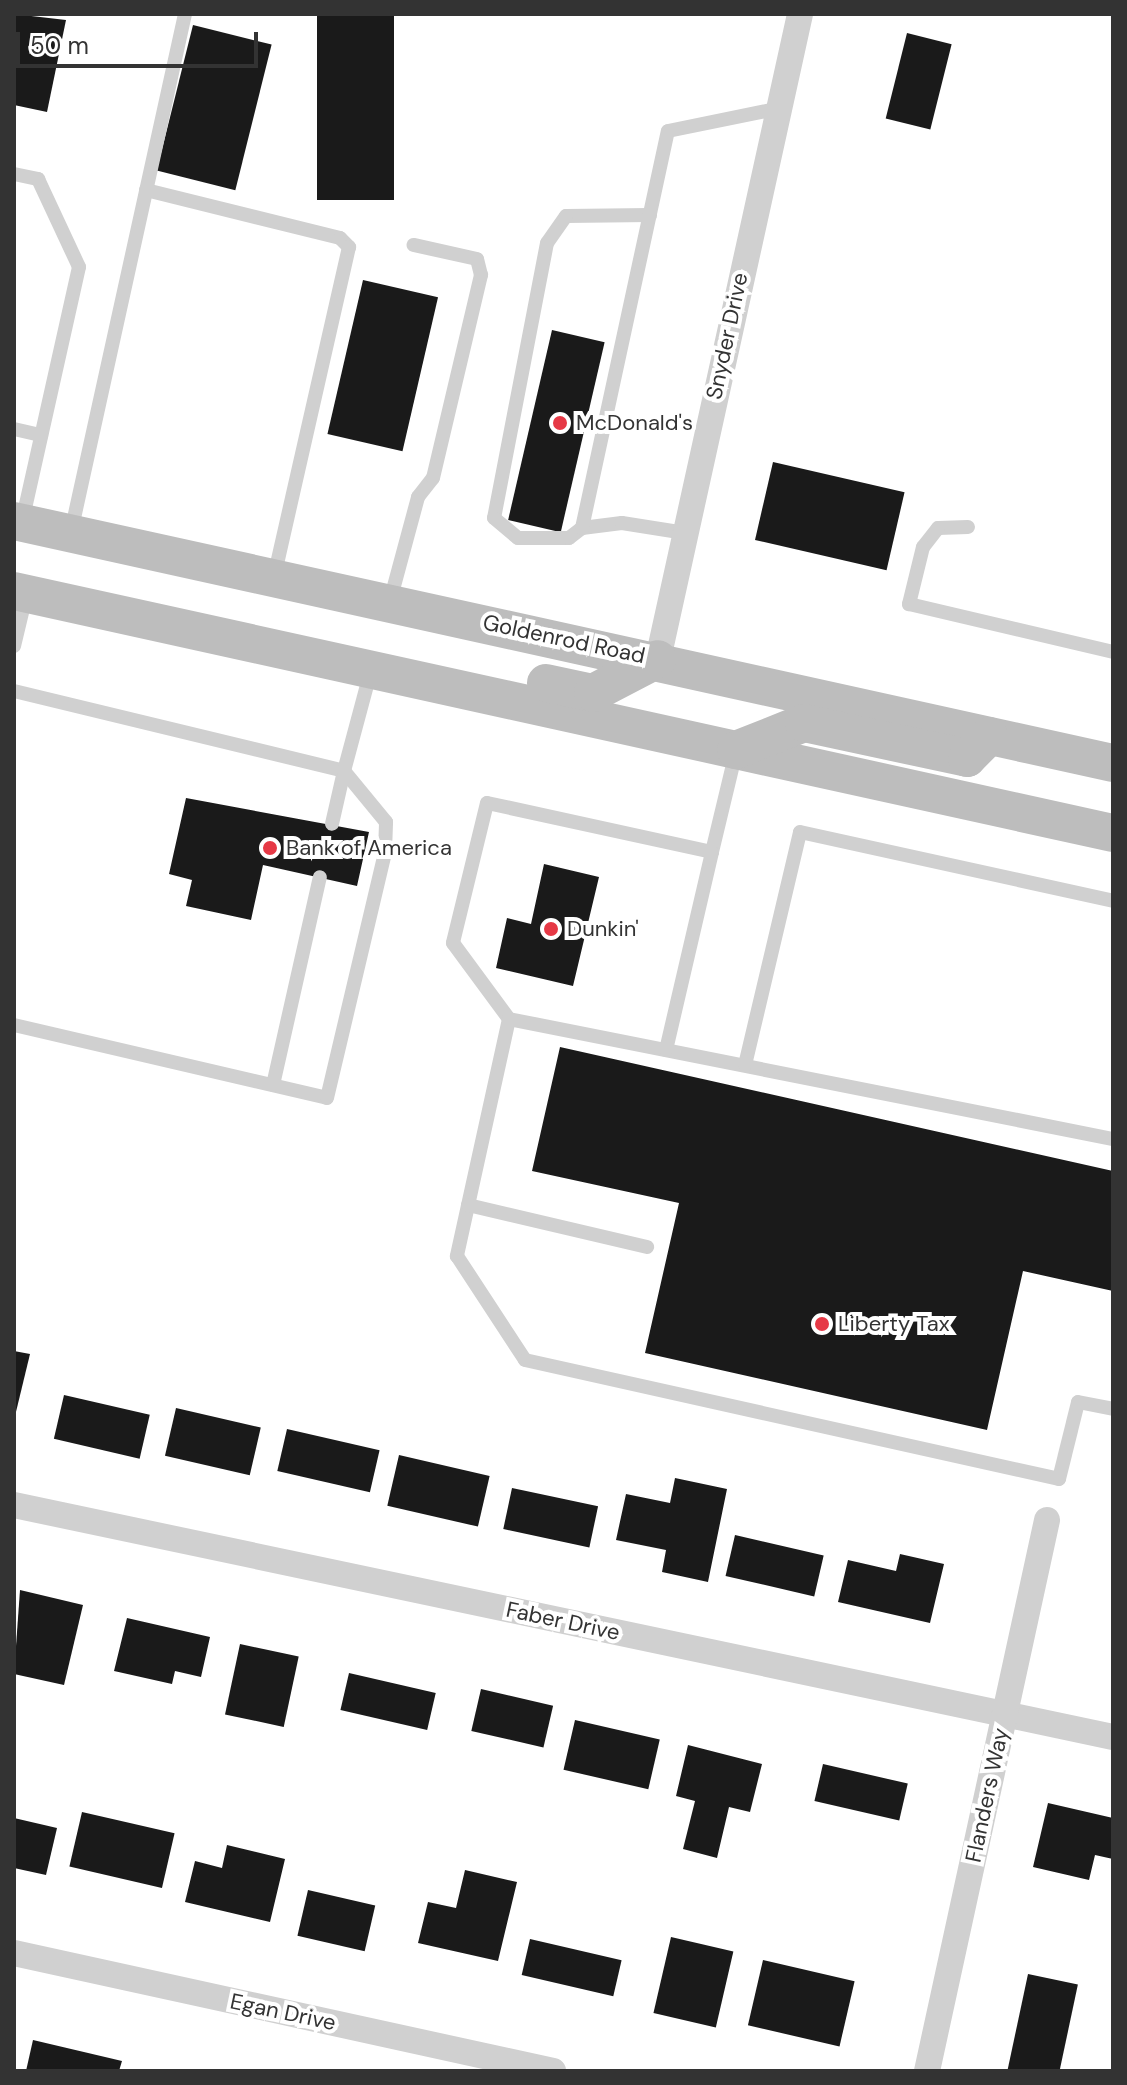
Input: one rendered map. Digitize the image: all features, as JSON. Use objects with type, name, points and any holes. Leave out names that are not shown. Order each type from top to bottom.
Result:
[{"type":"main road","name":"Goldenrod Road","points":[[18,522],[658,659],[1113,763]]},
{"type":"main road","points":[[20,593],[1113,833]]},
{"type":"main road","points":[[460,690],[531,680],[593,693],[658,659]]},
{"type":"main road","points":[[736,750],[804,723],[967,758],[989,736]]},
{"type":"street","name":"Snyder Drive","points":[[658,659],[776,109],[800,14]]},
{"type":"street","name":"Faber Drive","points":[[14,1505],[1113,1737]]},
{"type":"street","name":"Flanders Way","points":[[927,2071],[1047,1520]]},
{"type":"street","name":"Egan Drive","points":[[14,1953],[553,2071]]},
{"type":"lane","points":[[71,533],[185,14]]},
{"type":"lane","points":[[582,528],[668,131],[776,109]]},
{"type":"lane","points":[[14,174],[38,179],[79,267],[18,522]]},
{"type":"lane","points":[[146,190],[340,238],[349,247],[274,577]]},
{"type":"lane","points":[[650,215],[566,216],[547,243],[494,518],[518,538],[569,538],[582,528],[622,523],[685,533]]},
{"type":"lane","points":[[390,601],[418,497],[433,478],[481,275],[477,259],[414,245]]},
{"type":"lane","points":[[14,429],[41,435]]},
{"type":"lane","points":[[968,527],[938,528],[923,547],[909,604],[1113,652]]},
{"type":"lane","points":[[14,646],[20,593]]},
{"type":"lane","points":[[332,824],[371,670]]},
{"type":"lane","points":[[14,691],[344,771],[386,822],[385,852],[327,1098],[14,1025]]},
{"type":"lane","points":[[666,1050],[736,750]]},
{"type":"lane","points":[[712,852],[487,803],[453,943],[509,1019],[1113,1139]]},
{"type":"lane","points":[[745,1065],[800,832],[1113,901]]},
{"type":"lane","points":[[273,1085],[320,877]]},
{"type":"lane","points":[[509,1019],[457,1256],[525,1360],[1059,1479],[1078,1402],[1113,1409]]},
{"type":"lane","points":[[468,1205],[647,1247]]},
{"type":"building","points":[[14,14],[66,20],[47,112],[14,105]]},
{"type":"building","points":[[317,14],[394,14],[394,200],[317,200]]},
{"type":"building","points":[[193,25],[272,45],[235,190],[157,171]]},
{"type":"building","points":[[907,33],[952,44],[930,130],[886,118]]},
{"type":"building","points":[[363,280],[438,297],[402,451],[327,434]]},
{"type":"building","points":[[552,330],[605,342],[561,532],[508,520]]},
{"type":"building","points":[[773,462],[905,492],[887,570],[755,540]]},
{"type":"building","name":"Bank of America","points":[[186,798],[369,832],[357,886],[263,865],[251,920],[186,906],[192,880],[169,874]]},
{"type":"building","points":[[544,864],[599,877],[573,986],[496,968],[507,918],[531,924]]},
{"type":"building","points":[[560,1047],[1113,1171],[1113,1291],[1023,1271],[987,1430],[645,1353],[679,1203],[532,1171]]},
{"type":"building","points":[[14,1351],[30,1354],[15,1416],[14,1416]]},
{"type":"building","points":[[64,1395],[150,1415],[140,1459],[54,1439]]},
{"type":"building","points":[[176,1408],[261,1428],[250,1475],[165,1456]]},
{"type":"building","points":[[287,1429],[380,1450],[370,1492],[277,1471]]},
{"type":"building","points":[[399,1455],[490,1476],[478,1527],[387,1506]]},
{"type":"building","points":[[675,1478],[727,1489],[708,1582],[662,1572],[666,1550],[616,1540],[626,1494],[670,1503]]},
{"type":"building","points":[[512,1488],[598,1506],[589,1547],[503,1529]]},
{"type":"building","points":[[735,1535],[824,1555],[814,1596],[726,1576]]},
{"type":"building","points":[[900,1554],[944,1564],[930,1623],[838,1602],[848,1560],[896,1571]]},
{"type":"building","points":[[20,1590],[83,1605],[64,1685],[14,1674]]},
{"type":"building","points":[[127,1618],[210,1637],[201,1677],[175,1671],[172,1684],[114,1671]]},
{"type":"building","points":[[240,1644],[299,1656],[284,1727],[225,1714]]},
{"type":"building","points":[[349,1673],[436,1693],[427,1730],[340,1710]]},
{"type":"building","points":[[481,1689],[553,1706],[543,1748],[471,1731]]},
{"type":"building","points":[[575,1720],[660,1740],[648,1789],[564,1770]]},
{"type":"building","points":[[688,1745],[762,1764],[750,1812],[729,1807],[717,1858],[683,1849],[695,1801],[676,1796]]},
{"type":"building","points":[[823,1764],[908,1784],[899,1821],[814,1801]]},
{"type":"building","points":[[1048,1803],[1113,1818],[1113,1859],[1095,1855],[1089,1880],[1033,1867]]},
{"type":"building","points":[[82,1812],[175,1833],[162,1888],[69,1867]]},
{"type":"building","points":[[14,1818],[57,1828],[46,1875],[14,1868]]},
{"type":"building","points":[[227,1845],[285,1859],[270,1922],[185,1902],[195,1861],[222,1868]]},
{"type":"building","points":[[465,1870],[517,1882],[498,1961],[418,1943],[428,1902],[456,1908]]},
{"type":"building","points":[[308,1890],[375,1906],[365,1951],[297,1936]]},
{"type":"building","points":[[671,1937],[733,1951],[716,2027],[653,2013]]},
{"type":"building","points":[[530,1939],[622,1960],[613,1996],[522,1975]]},
{"type":"building","points":[[763,1960],[855,1981],[840,2046],[748,2025]]},
{"type":"building","points":[[1028,1974],[1078,1985],[1060,2071],[1007,2071]]},
{"type":"building","points":[[33,2040],[122,2061],[119,2071],[26,2071]]},
{"type":"place","name":"McDonald's","points":[[560,423]]},
{"type":"place","name":"Bank of America","points":[[270,848]]},
{"type":"place","name":"Dunkin'","points":[[551,929]]},
{"type":"place","name":"Liberty Tax","points":[[822,1324]]}]
